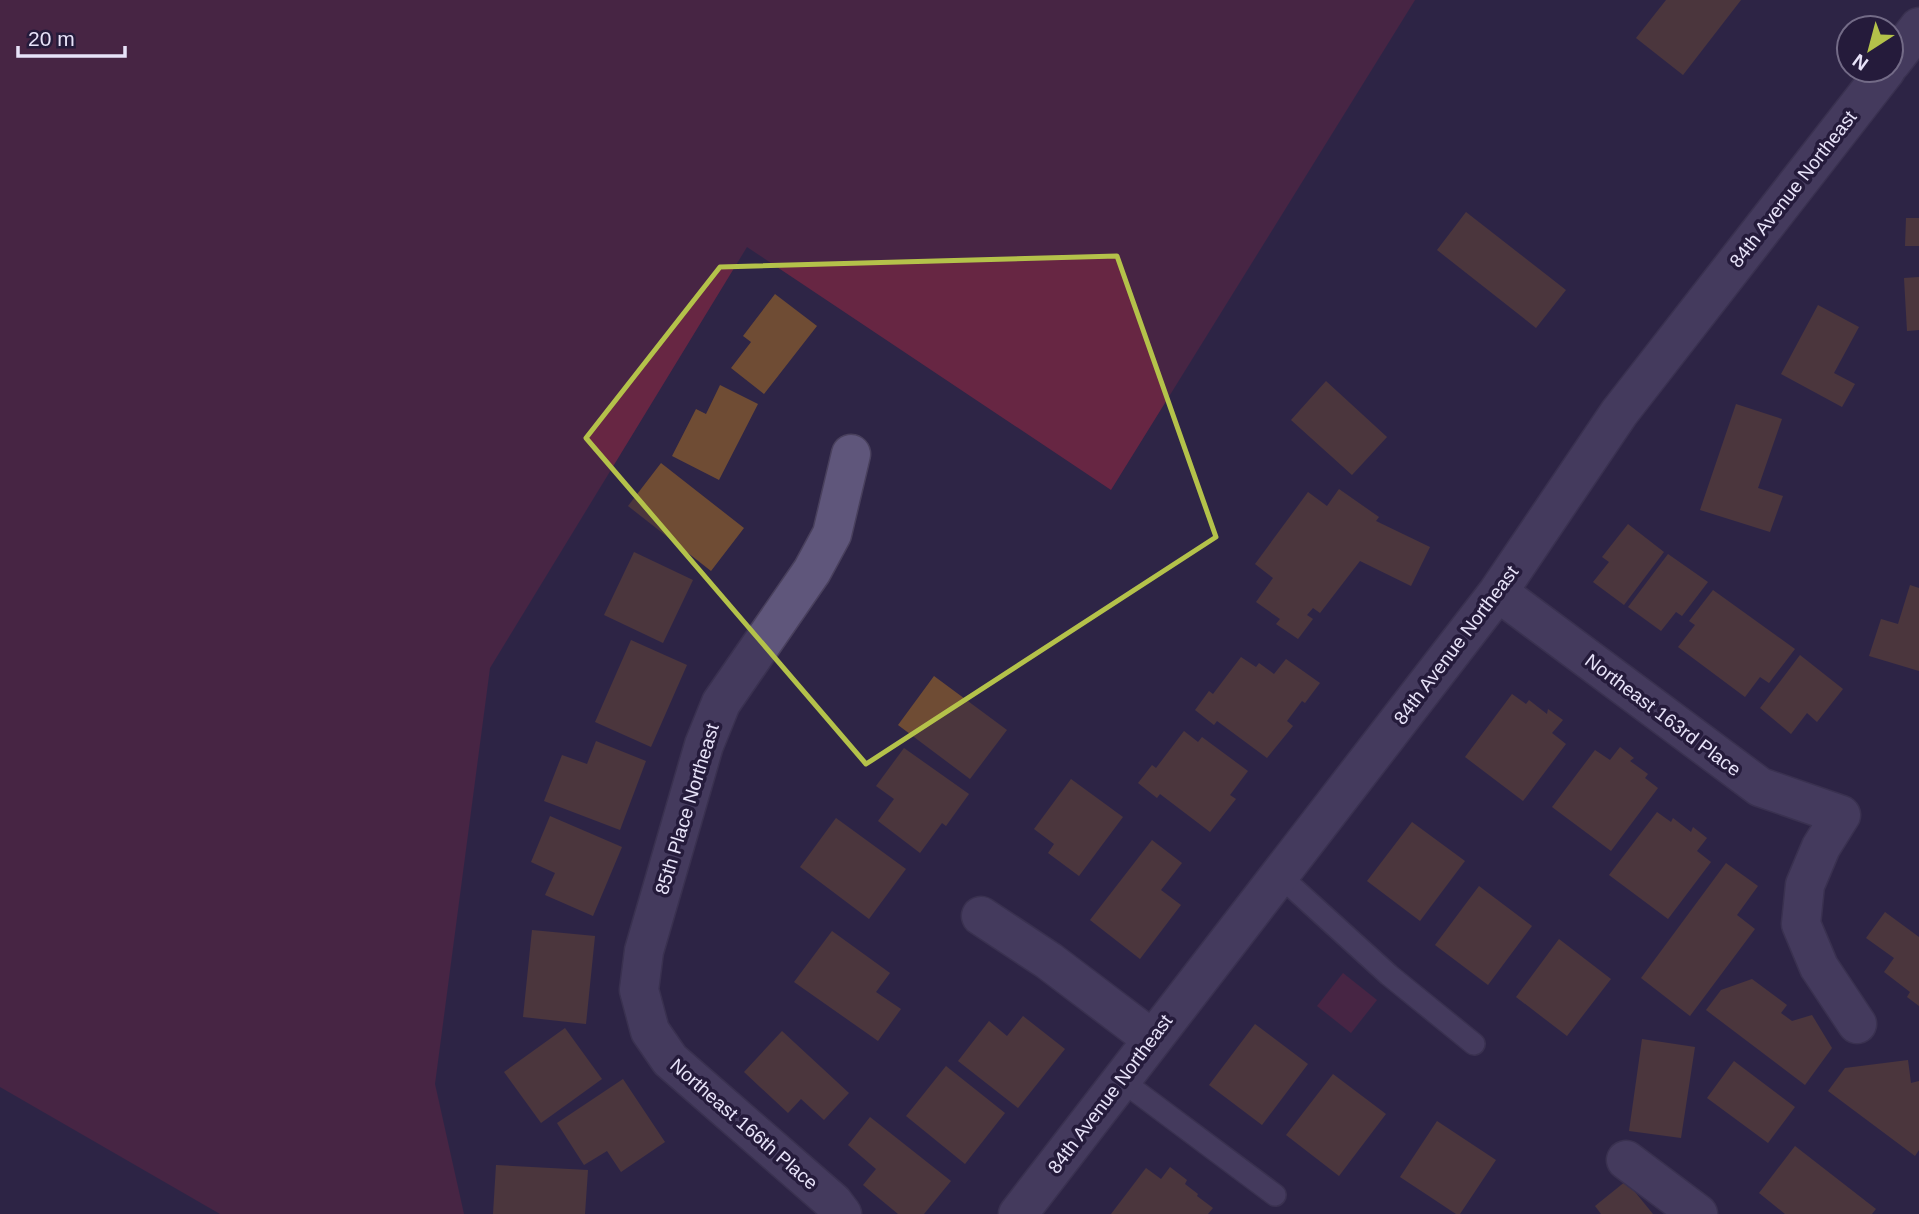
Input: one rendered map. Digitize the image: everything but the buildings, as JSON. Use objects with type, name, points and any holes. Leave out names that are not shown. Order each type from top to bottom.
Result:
[{"type":"street","points":[[1905,45],[1919,27]]},
{"type":"street","name":"84th Avenue Northeast","points":[[1018,1214],[1498,592],[1619,413],[1875,84]]},
{"type":"street","name":"85th Place Northeast","points":[[650,1031],[639,989],[644,951],[704,745],[721,704],[812,570],[832,534],[851,454]]},
{"type":"street","name":"Northeast 163rd Place","points":[[1498,592],[1759,787],[1841,815],[1821,847],[1805,885],[1801,924],[1819,967],[1857,1024]]},
{"type":"street","points":[[981,916],[1049,961],[1152,1039]]},
{"type":"street","name":"Northeast 166th Place","points":[[650,1031],[670,1060],[833,1202],[842,1214]]},
{"type":"street","points":[[1626,1160],[1698,1214]]},
{"type":"lane","points":[[1279,875],[1389,975],[1474,1044]]},
{"type":"lane","points":[[1121,1080],[1275,1195]]},
{"type":"highlighted area","points":[[1117,256],[1216,537],[866,764],[586,438],[720,267]]},
{"type":"shaded area","points":[[0,0],[1415,0],[1111,490],[747,247],[490,668],[435,1084],[464,1214],[220,1214],[0,1087]]},
{"type":"shaded area","points":[[1343,973],[1377,1000],[1351,1033],[1317,1006]]}]
